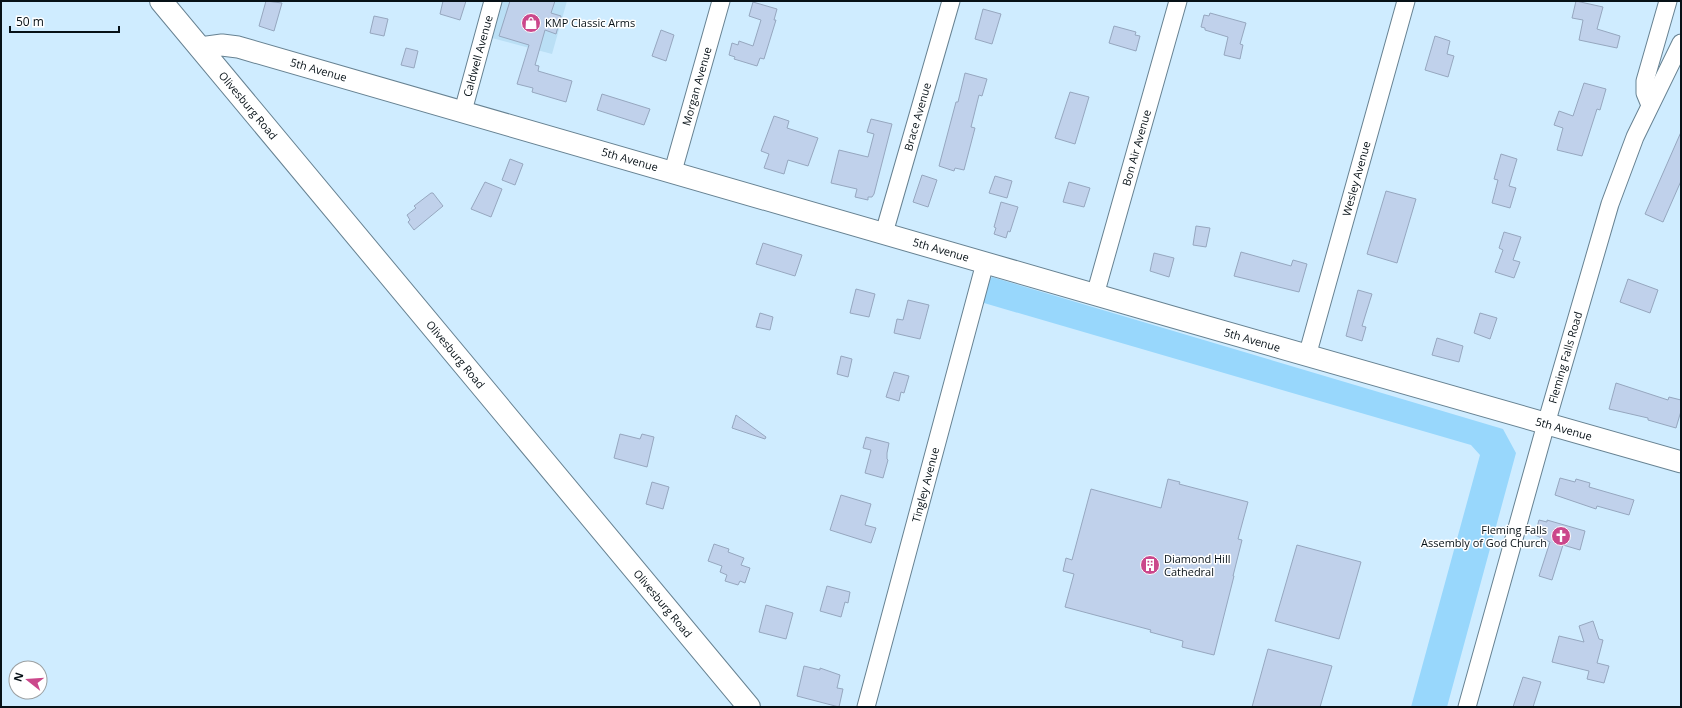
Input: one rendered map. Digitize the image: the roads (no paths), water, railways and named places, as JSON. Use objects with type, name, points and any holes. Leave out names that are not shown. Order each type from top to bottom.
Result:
[{"type":"main road","name":"Olivesburg Road","points":[[161,1],[749,707]]},
{"type":"street","name":"Caldwell Avenue","points":[[463,111],[493,1]]},
{"type":"street","name":"Morgan Avenue","points":[[673,171],[721,1]]},
{"type":"street","name":"Brace Avenue","points":[[884,233],[951,1]]},
{"type":"street","name":"Bon Air Avenue","points":[[1095,294],[1178,1]]},
{"type":"street","name":"Wesley Avenue","points":[[1307,356],[1406,1]]},
{"type":"street","points":[[1650,105],[1645,93],[1646,81],[1668,1]]},
{"type":"street","name":"Fleming Falls Road","points":[[1467,707],[1546,424],[1610,204],[1625,162],[1650,105],[1681,43]]},
{"type":"street","name":"5th Avenue","points":[[200,48],[222,44],[238,47],[673,171],[1307,356],[1681,462]]},
{"type":"street","name":"Tingley Avenue","points":[[866,707],[985,263]]},
{"type":"place","name":"KMP Classic Arms","points":[[531,23]]},
{"type":"place","name":"Fleming Falls Assembly of God Church","points":[[1561,536]]},
{"type":"place","name":"Diamond Hill Cathedral","points":[[1150,565]]}]
